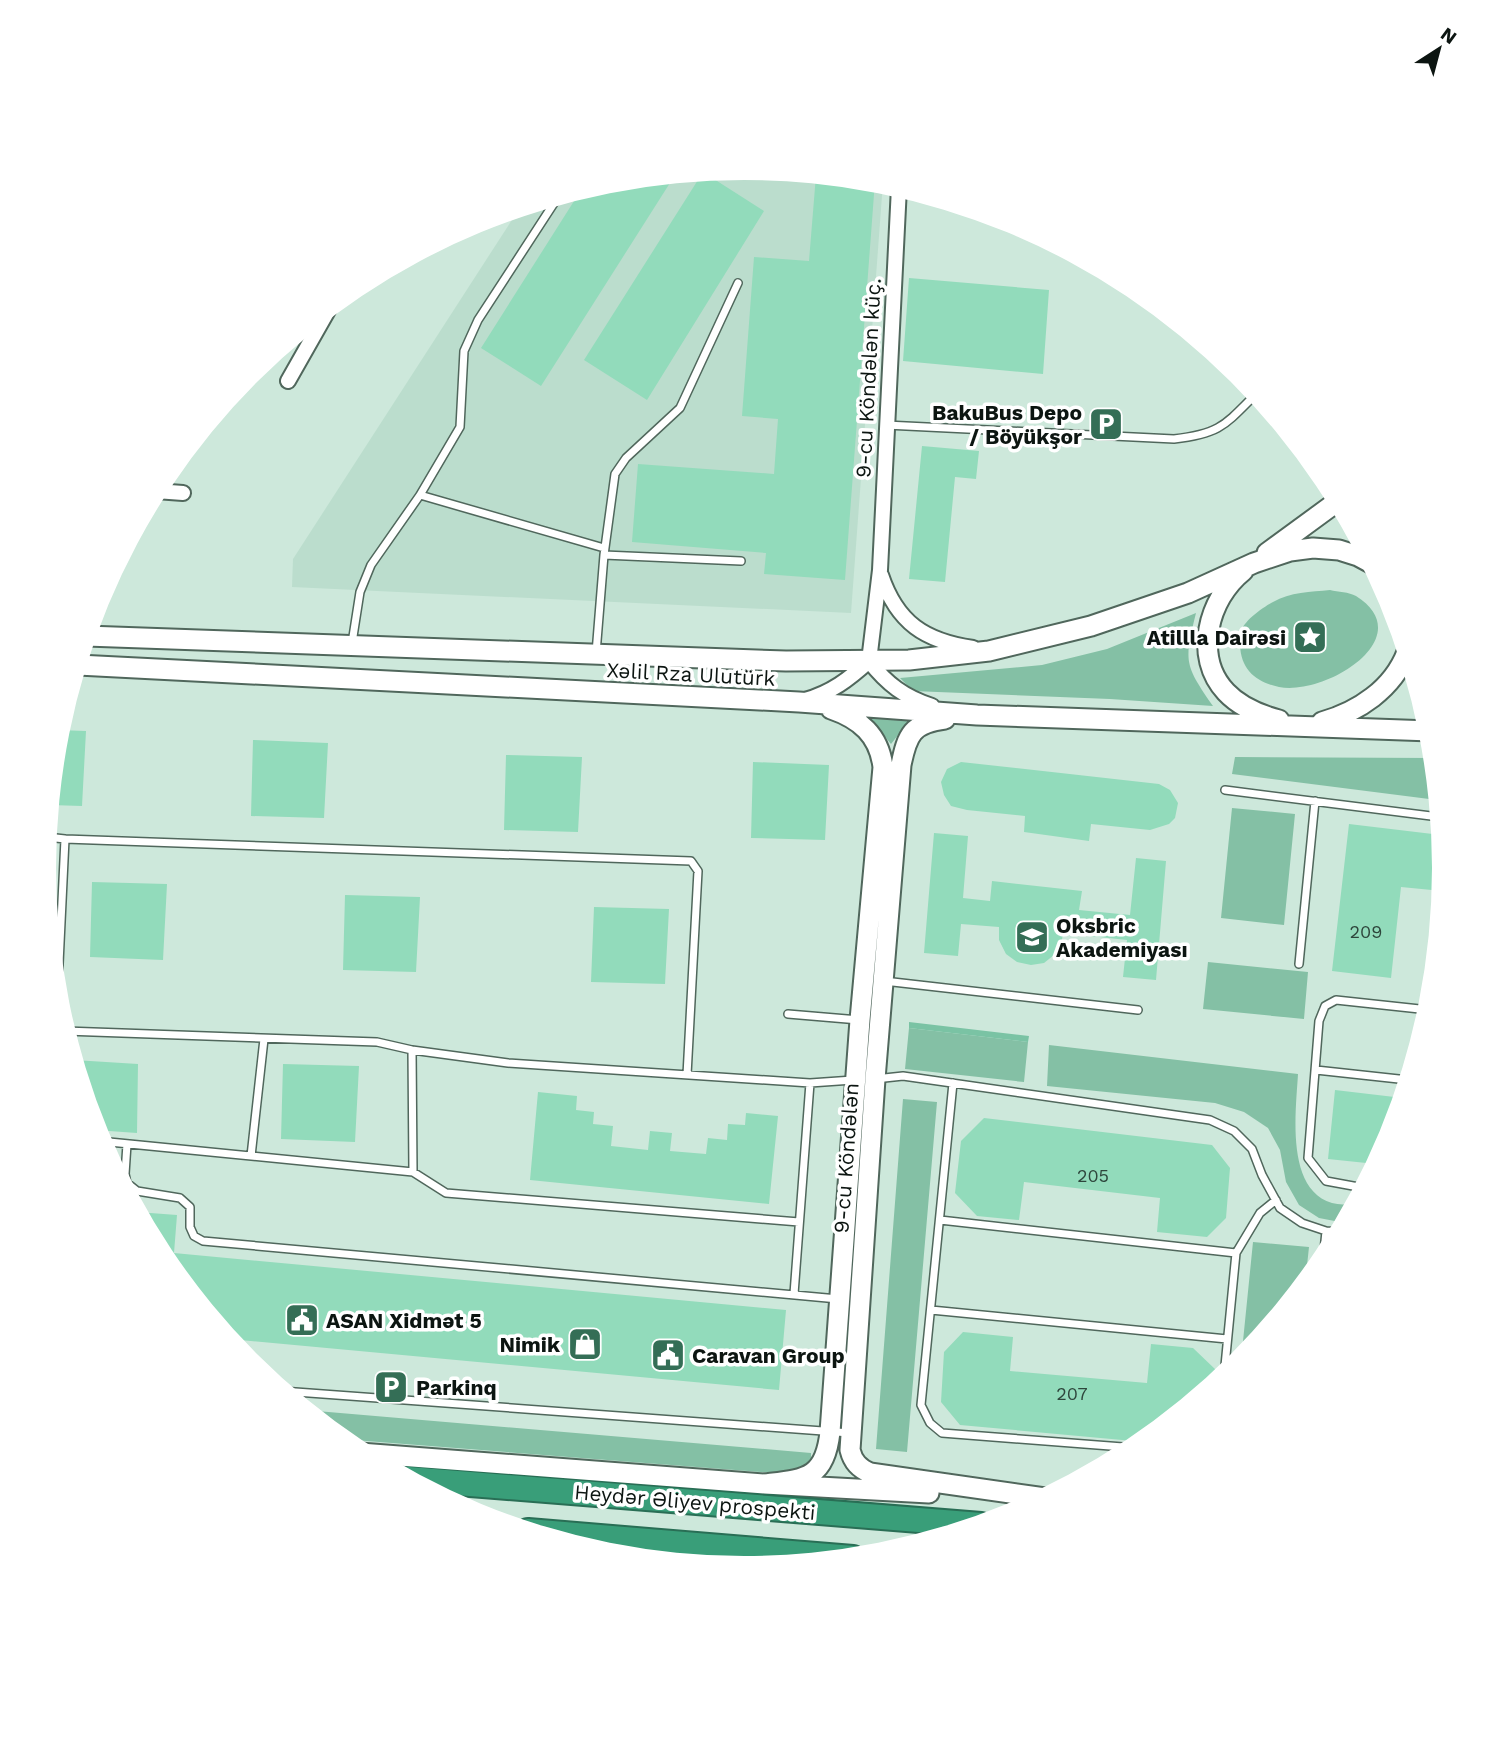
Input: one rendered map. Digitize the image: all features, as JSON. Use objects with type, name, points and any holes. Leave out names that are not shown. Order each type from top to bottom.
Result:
[{"type":"highway","name":"Heydər Əliyev prospekti","points":[[431,1481],[955,1523]]},
{"type":"highway","name":"Heydər Əliyev prospekti","points":[[574,1535],[802,1554]]},
{"type":"main road","points":[[1304,524],[1325,501]]},
{"type":"main road","points":[[1329,507],[1232,580],[1218,600],[1211,617],[1208,657],[1214,677],[1240,704],[1265,716],[1303,726],[1418,731]]},
{"type":"main road","points":[[869,661],[948,657],[989,651],[1091,626],[1144,609],[1254,563],[1290,551],[1312,548],[1356,555]]},
{"type":"main road","name":"Xəlil Rza Ulutürk","points":[[97,636],[786,661],[869,661]]},
{"type":"main road","points":[[1303,726],[1324,722],[1357,709],[1377,694],[1400,663]]},
{"type":"main road","name":"Xəlil Rza Ulutürk","points":[[87,665],[799,702],[977,715],[1303,726]]},
{"type":"main road","name":"9-cu Köndələn","points":[[799,702],[828,708],[855,721],[874,737],[883,767],[860,1020],[865,1079],[850,1433],[853,1460],[861,1469],[870,1473],[1025,1496]]},
{"type":"main road","name":"9-cu Köndələn","points":[[765,1484],[799,1480],[816,1471],[826,1455],[839,1299],[865,1079],[883,981],[904,747],[916,727],[926,722],[977,715]]},
{"type":"main road","points":[[385,1455],[765,1484],[1021,1498]]},
{"type":"street","name":"9-cu Köndələn küç.","points":[[869,661],[880,570],[898,199]]},
{"type":"street","points":[[288,381],[318,329]]},
{"type":"street","points":[[168,492],[183,493]]},
{"type":"street","points":[[880,570],[889,597],[899,613]]},
{"type":"street","points":[[873,623],[877,612],[884,606],[893,608],[926,635],[943,642],[989,651]]},
{"type":"street","points":[[799,702],[836,688],[869,661],[883,678],[906,697],[977,715]]},
{"type":"lane","points":[[352,647],[360,592],[371,565],[421,495],[460,427],[464,351],[478,320],[550,209]]},
{"type":"lane","points":[[596,653],[604,552],[615,474],[626,458],[680,408],[738,283]]},
{"type":"lane","points":[[886,425],[1174,439],[1202,436],[1227,424],[1249,402]]},
{"type":"lane","points":[[421,495],[604,552],[741,561]]},
{"type":"lane","points":[[1225,790],[1430,816]]},
{"type":"lane","points":[[1299,964],[1315,801]]},
{"type":"lane","points":[[57,838],[691,861],[698,871],[687,1075]]},
{"type":"lane","points":[[60,941],[65,839]]},
{"type":"lane","points":[[883,981],[1138,1010]]},
{"type":"lane","points":[[1354,1186],[1326,1181],[1308,1158],[1319,1021],[1325,1006],[1336,1000],[1418,1009]]},
{"type":"lane","points":[[788,1014],[860,1020]]},
{"type":"lane","points":[[75,1031],[377,1042],[412,1050],[508,1063],[810,1083],[904,1076],[1210,1120],[1234,1131],[1252,1149],[1280,1208],[1302,1223],[1326,1231],[1326,1236]]},
{"type":"lane","points":[[251,1156],[264,1040]]},
{"type":"lane","points":[[412,1050],[413,1172]]},
{"type":"lane","points":[[1316,1070],[1399,1079]]},
{"type":"lane","points":[[794,1294],[810,1083]]},
{"type":"lane","points":[[953,1083],[922,1405],[930,1423],[942,1433],[1117,1447]]},
{"type":"lane","points":[[113,1142],[413,1172],[446,1193],[799,1222]]},
{"type":"lane","points":[[125,1169],[127,1144]]},
{"type":"lane","points":[[136,1191],[180,1198],[190,1207],[190,1227],[194,1236],[203,1241],[839,1299]]},
{"type":"lane","points":[[1225,1360],[1236,1253],[1260,1213],[1276,1200]]},
{"type":"lane","points":[[940,1220],[1236,1253]]},
{"type":"lane","points":[[931,1310],[1227,1339]]},
{"type":"lane","points":[[298,1392],[850,1433]]},
{"type":"shaded area","points":[[699,182],[789,182],[834,186],[882,195],[851,613],[292,587],[293,559],[511,222],[566,204],[610,194]]},
{"type":"green space","points":[[1330,590],[1356,596],[1373,612],[1378,629],[1373,645],[1360,660],[1341,673],[1298,687],[1271,685],[1251,674],[1243,661],[1239,637],[1249,620],[1286,596]]},
{"type":"green space","points":[[1196,613],[1188,653],[1189,662],[1196,681],[1213,706],[913,691],[900,678],[1042,665],[1107,649]]},
{"type":"green space","points":[[869,718],[910,720],[891,744]]},
{"type":"green space","points":[[1235,757],[1423,758],[1428,799],[1232,774]]},
{"type":"green space","points":[[1232,808],[1295,814],[1284,925],[1221,918]]},
{"type":"green space","points":[[1208,962],[1308,972],[1304,1019],[1203,1009]]},
{"type":"green space","points":[[909,1022],[1029,1036],[1028,1042],[909,1028]]},
{"type":"green space","points":[[909,1028],[1028,1042],[1024,1082],[905,1069]]},
{"type":"green space","points":[[1049,1045],[1298,1074],[1295,1127],[1300,1166],[1317,1195],[1332,1203],[1345,1204],[1335,1221],[1319,1218],[1299,1205],[1286,1182],[1280,1150],[1268,1128],[1244,1112],[1215,1103],[1047,1086]]},
{"type":"green space","points":[[903,1099],[937,1102],[907,1452],[876,1449]]},
{"type":"green space","points":[[1253,1242],[1309,1247],[1307,1263],[1243,1341]]},
{"type":"green space","points":[[322,1411],[811,1453],[811,1463],[806,1470],[786,1474],[361,1441]]},
{"type":"building","points":[[717,181],[764,211],[647,400],[584,360],[697,182]]},
{"type":"building","points":[[815,184],[874,193],[845,580],[764,574],[766,553],[632,542],[638,464],[774,474],[778,419],[742,416],[754,257],[809,261]]},
{"type":"building","points":[[669,185],[541,386],[481,348],[573,202]]},
{"type":"building","points":[[909,278],[1049,290],[1043,374],[903,361]]},
{"type":"building","points":[[922,446],[979,451],[976,479],[955,477],[945,582],[909,579]]},
{"type":"building","points":[[70,730],[86,731],[82,806],[59,805]]},
{"type":"building","points":[[253,740],[328,743],[324,818],[251,816]]},
{"type":"building","points":[[506,755],[582,757],[578,832],[504,830]]},
{"type":"building","points":[[753,762],[829,765],[825,840],[751,838]]},
{"type":"building","points":[[961,762],[1159,784],[1170,790],[1178,803],[1175,818],[1169,824],[1150,830],[1091,824],[1089,841],[1024,832],[1025,816],[951,806],[944,795],[941,782],[947,769]]},
{"type":"building","points":[[1349,824],[1431,834],[1432,890],[1401,887],[1391,978],[1332,971]]},
{"type":"building","points":[[934,833],[968,836],[963,898],[990,901],[992,881],[1082,891],[1079,910],[1130,915],[1136,858],[1166,861],[1156,980],[1123,977],[1127,940],[1063,933],[1061,946],[1054,955],[1044,963],[1031,965],[1017,962],[1006,954],[999,940],[999,927],[961,924],[958,956],[924,953]]},
{"type":"building","points":[[92,882],[167,884],[163,960],[90,957]]},
{"type":"building","points":[[345,895],[420,897],[416,972],[343,970]]},
{"type":"building","points":[[594,907],[669,909],[665,984],[591,982]]},
{"type":"building","points":[[83,1061],[138,1064],[137,1133],[108,1131]]},
{"type":"building","points":[[283,1064],[359,1066],[355,1142],[281,1139]]},
{"type":"building","points":[[1335,1090],[1393,1097],[1366,1163],[1328,1159]]},
{"type":"building","points":[[538,1092],[577,1096],[576,1110],[594,1112],[593,1124],[613,1126],[611,1146],[648,1150],[650,1131],[672,1133],[670,1151],[706,1154],[708,1138],[727,1140],[728,1124],[745,1125],[746,1113],[778,1116],[769,1204],[530,1180]]},
{"type":"building","points":[[984,1118],[1212,1145],[1230,1168],[1226,1218],[1207,1237],[1157,1232],[1160,1198],[1024,1182],[1019,1220],[977,1216],[955,1193],[961,1141]]},
{"type":"building","points":[[149,1213],[177,1215],[174,1253],[786,1310],[779,1390],[244,1340],[198,1287],[172,1251]]},
{"type":"building","points":[[963,1332],[1013,1337],[1010,1371],[1147,1383],[1151,1344],[1193,1348],[1215,1369],[1198,1386],[1127,1440],[960,1425],[941,1402],[944,1352]]},
{"type":"place","name":"BakuBus Depo / Böyükşor","points":[[1106,424]]},
{"type":"place","name":"Atillla Dairəsi","points":[[1310,637]]},
{"type":"place","name":"Oksbric Akademiyası","points":[[1032,937]]},
{"type":"place","name":"ASAN Xidmət 5","points":[[302,1320]]},
{"type":"place","name":"Nimik","points":[[585,1344]]},
{"type":"place","name":"Caravan Group","points":[[668,1355]]},
{"type":"place","name":"Parkinq","points":[[391,1387]]}]
